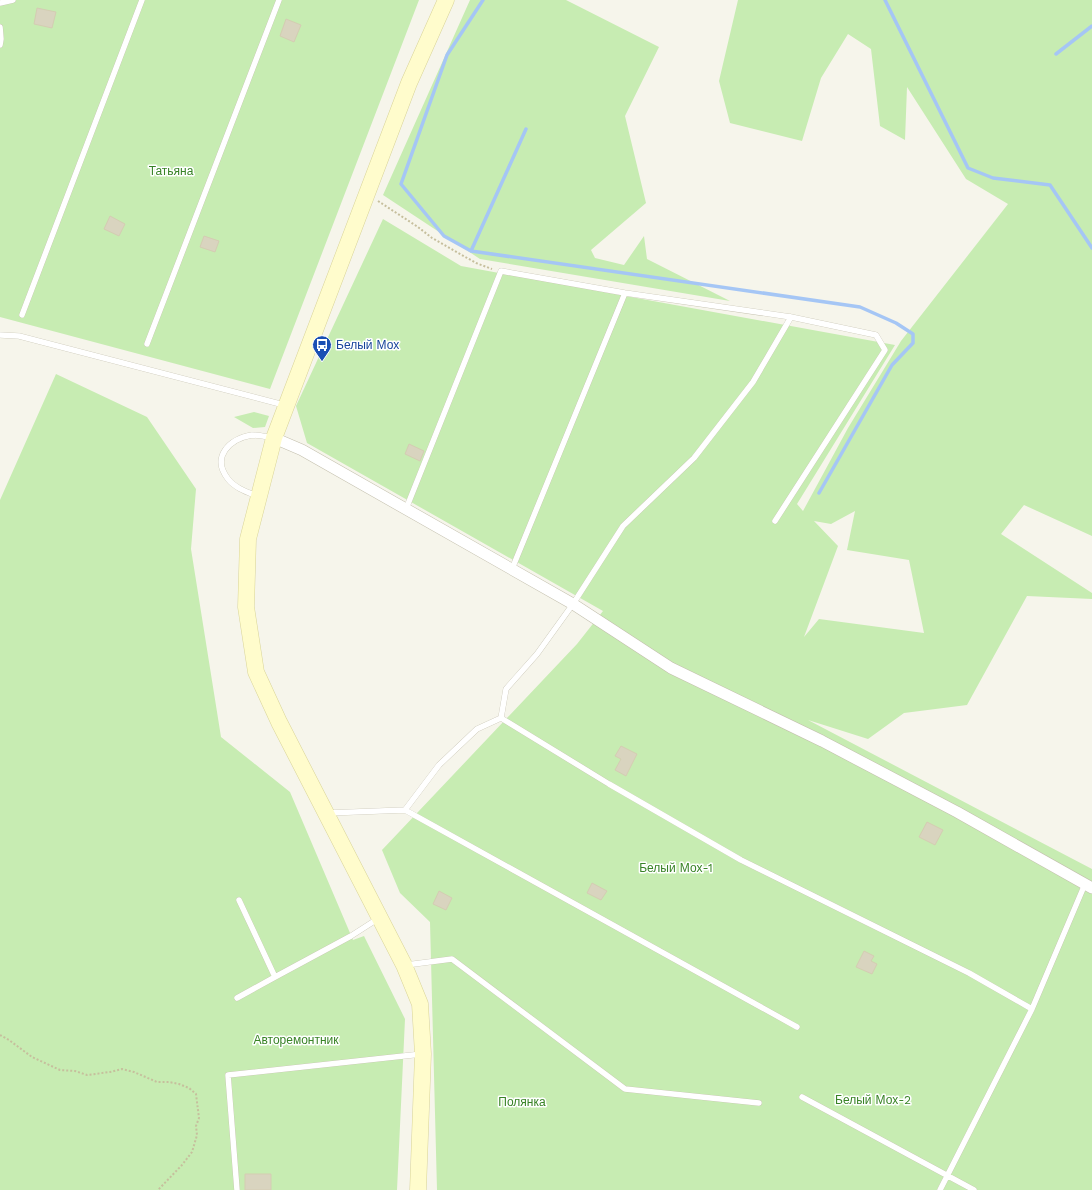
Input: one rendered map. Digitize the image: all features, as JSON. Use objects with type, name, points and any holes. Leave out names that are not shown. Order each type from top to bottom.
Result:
[{"type":"street","points":[[418,1190],[423,1054],[420,1004],[404,966],[279,722],[256,672],[246,607],[248,539],[274,438],[409,83],[446,0]]},
{"type":"street","points":[[274,438],[302,450],[573,604],[671,668],[822,741],[957,812],[1088,886]]},
{"type":"lane","points":[[0,3],[13,0]]},
{"type":"lane","points":[[22,315],[142,0]]},
{"type":"lane","points":[[146,344],[279,0]]},
{"type":"lane","points":[[0,27],[0,45]]},
{"type":"lane","points":[[406,509],[501,272],[625,293],[791,317],[876,335],[885,350],[775,521]]},
{"type":"lane","points":[[512,569],[625,293]]},
{"type":"lane","points":[[501,718],[506,689],[537,654],[573,604],[623,526],[694,458],[754,382],[791,317]]},
{"type":"lane","points":[[0,335],[19,336],[286,406]]},
{"type":"lane","points":[[258,497],[239,488],[228,479],[222,468],[222,455],[227,447],[252,435],[274,438]]},
{"type":"lane","points":[[406,810],[438,765],[477,729],[501,718]]},
{"type":"lane","points":[[501,718],[609,784],[741,860],[969,973],[1032,1009]]},
{"type":"lane","points":[[325,813],[406,810],[797,1027]]},
{"type":"lane","points":[[940,1190],[1032,1009],[1088,886]]},
{"type":"lane","points":[[239,900],[275,977]]},
{"type":"lane","points":[[237,998],[351,936],[379,918]]},
{"type":"lane","points":[[404,966],[452,959],[625,1089],[758,1103]]},
{"type":"lane","points":[[237,1190],[228,1075],[423,1054]]},
{"type":"lane","points":[[802,1097],[974,1190]]},
{"type":"path","points":[[367,193],[432,238],[476,263],[501,272]]},
{"type":"path","points":[[0,1035],[32,1057],[60,1070],[75,1071],[87,1075],[122,1069],[134,1072],[157,1082],[179,1084],[189,1088],[196,1094],[199,1118],[196,1126],[197,1135],[192,1152],[182,1165],[158,1190]]},
{"type":"green space","name":"Татьяна","points":[[0,0],[419,0],[270,389],[0,317]]},
{"type":"green space","points":[[470,0],[566,0],[659,47],[625,116],[646,203],[591,250],[595,258],[624,265],[644,236],[647,259],[730,301],[480,259],[383,195]]},
{"type":"green space","points":[[738,0],[1092,0],[1092,536],[1024,505],[1001,534],[1092,593],[1092,599],[1027,596],[967,705],[904,713],[868,739],[808,720],[1092,869],[1092,1190],[437,1190],[430,922],[400,893],[382,850],[577,644],[603,611],[307,443],[296,406],[383,219],[461,266],[895,345],[797,504],[803,511],[848,428],[901,341],[1008,204],[966,179],[907,87],[905,140],[880,126],[871,49],[848,34],[821,78],[802,141],[730,123],[719,81]],"holes":[[[855,511],[847,550],[909,560],[924,633],[819,619],[804,637],[838,546],[814,521],[831,524]]]},
{"type":"green space","name":"Авторемонтник","points":[[56,374],[147,417],[196,489],[191,549],[221,737],[290,792],[353,940],[364,936],[405,1019],[397,1190],[0,1190],[0,500]]},
{"type":"green space","points":[[254,412],[269,416],[265,427],[253,428],[234,417]]},
{"type":"building","points":[[37,8],[56,12],[52,28],[34,24]]},
{"type":"building","points":[[286,19],[301,25],[294,42],[280,36]]},
{"type":"building","points":[[110,216],[125,224],[119,236],[104,229]]},
{"type":"building","points":[[204,236],[219,241],[215,252],[200,247]]},
{"type":"building","points":[[409,444],[424,451],[420,461],[405,454]]},
{"type":"building","points":[[621,746],[637,754],[626,776],[615,770],[621,759],[615,756]]},
{"type":"building","points":[[927,822],[943,830],[935,845],[919,837]]},
{"type":"building","points":[[592,883],[607,891],[601,900],[587,893]]},
{"type":"building","points":[[439,891],[452,898],[446,910],[433,904]]},
{"type":"building","points":[[864,951],[874,956],[871,961],[877,964],[872,974],[856,967]]},
{"type":"building","points":[[245,1174],[271,1174],[271,1190],[245,1190]]},
{"type":"waterway","points":[[483,0],[447,55],[401,184],[444,236],[471,251],[860,307],[896,323],[913,334],[913,343],[892,365],[819,493]]},
{"type":"waterway","points":[[885,0],[968,168],[993,178],[1050,185],[1092,248]]},
{"type":"waterway","points":[[1056,54],[1092,26]]},
{"type":"waterway","points":[[471,251],[526,129]]},
{"type":"place","name":"Белый Мох","points":[[322,362]]},
{"type":"park label","name":"Белый Мох-1","points":[[676,868]]},
{"type":"park label","name":"Белый Мох-2","points":[[873,1100]]},
{"type":"park label","name":"Полянка","points":[[522,1102]]}]
